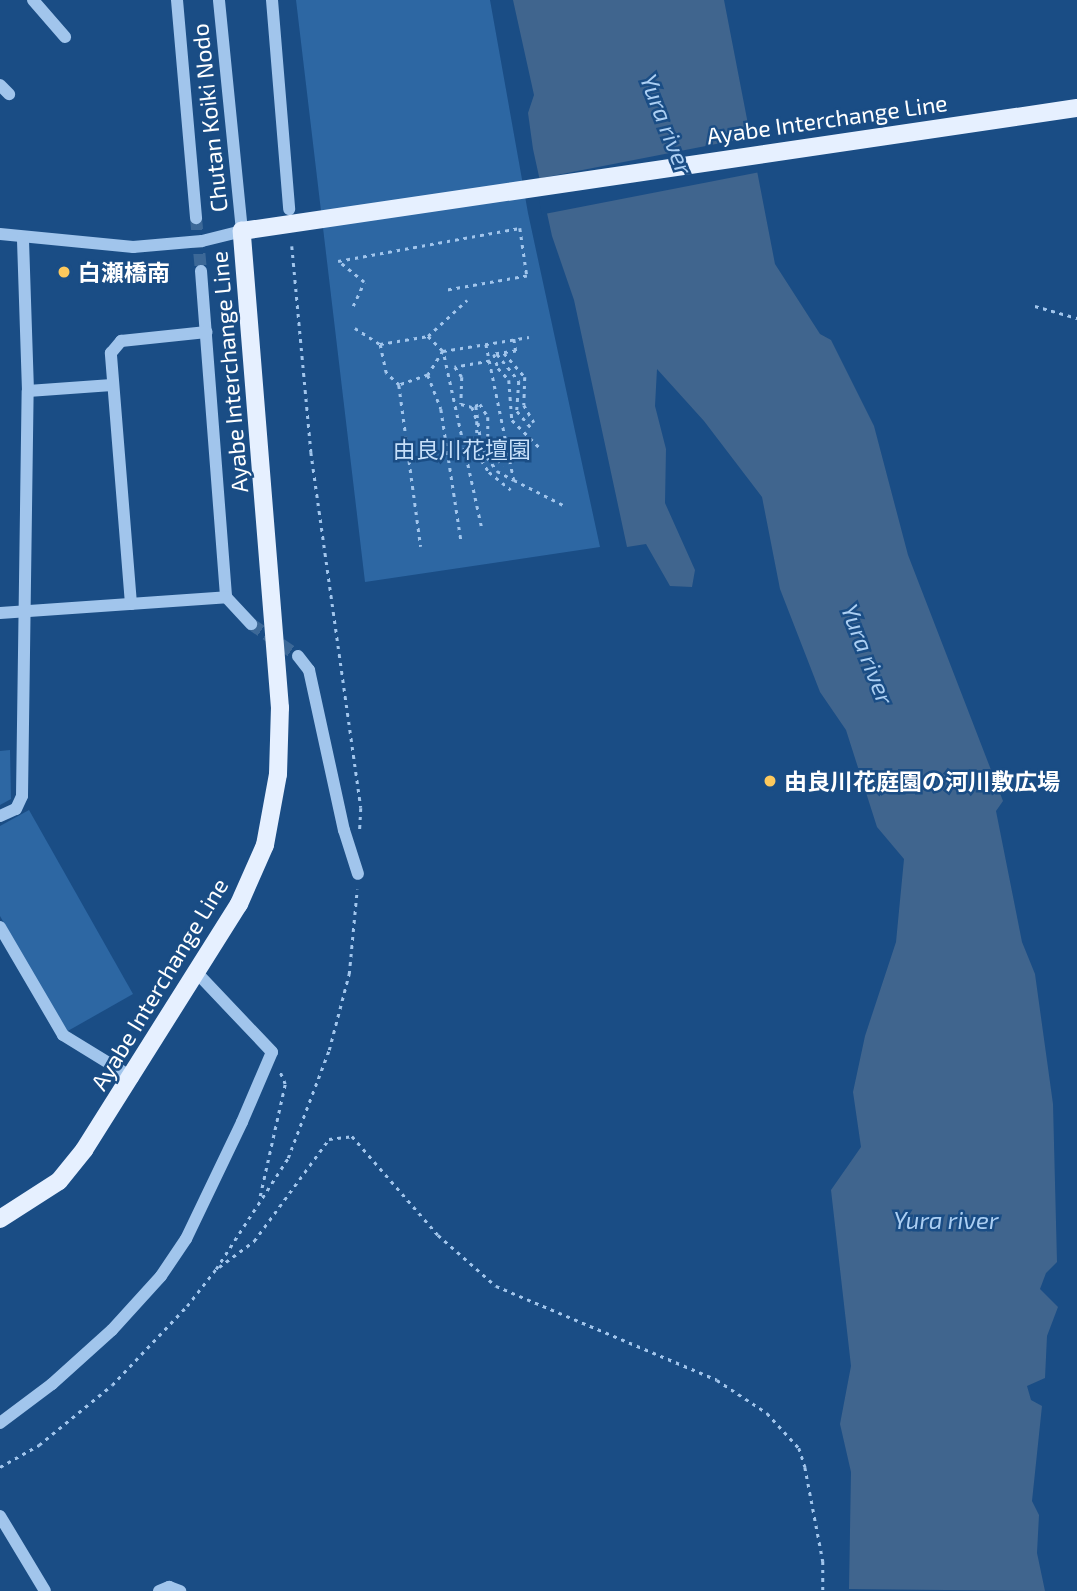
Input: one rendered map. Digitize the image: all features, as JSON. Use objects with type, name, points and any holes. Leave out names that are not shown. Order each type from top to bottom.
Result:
[{"type":"main road","name":"Ayabe Interchange Line","points":[[0,1219],[59,1181],[133,1078],[239,904],[265,845],[278,774],[280,708],[242,231],[306,219],[1077,108]]},
{"type":"street","points":[[33,0],[65,37]]},
{"type":"street","points":[[177,0],[196,218]]},
{"type":"street","name":"Chutan Koiki Nodo","points":[[219,0],[242,231]]},
{"type":"street","points":[[272,0],[289,209]]},
{"type":"street","points":[[0,234],[133,247],[202,241],[242,231]]},
{"type":"street","points":[[0,816],[16,809],[22,796],[22,611],[28,391],[23,238]]},
{"type":"street","points":[[201,271],[226,597],[251,624]]},
{"type":"street","points":[[131,604],[111,353],[121,341],[206,332]]},
{"type":"street","points":[[28,391],[112,385]]},
{"type":"street","points":[[0,614],[226,597]]},
{"type":"street","points":[[298,656],[309,670],[344,830],[358,874]]},
{"type":"street","points":[[0,927],[64,1035],[133,1078]]},
{"type":"street","points":[[0,1423],[102,1339],[161,1276],[186,1239],[272,1052],[197,973]]},
{"type":"street","points":[[0,1516],[45,1591]]},
{"type":"street","points":[[159,1591],[169,1587],[180,1591]]},
{"type":"path","points":[[353,306],[364,282],[338,261],[520,228],[527,276],[447,290]]},
{"type":"path","points":[[292,246],[311,452],[361,808],[360,835]]},
{"type":"path","points":[[355,328],[380,344],[428,336],[467,300]]},
{"type":"path","points":[[1035,306],[1077,318]]},
{"type":"path","points":[[428,336],[443,351],[481,526]]},
{"type":"path","points":[[398,385],[428,375],[443,351],[529,337]]},
{"type":"path","points":[[497,354],[516,351],[514,339]]},
{"type":"path","points":[[380,344],[386,373],[398,385],[421,547]]},
{"type":"path","points":[[486,344],[514,480]]},
{"type":"path","points":[[504,353],[525,376],[524,405],[534,422]]},
{"type":"path","points":[[497,354],[519,381],[517,411],[533,430]]},
{"type":"path","points":[[497,354],[498,368],[509,380],[512,420],[542,450]]},
{"type":"path","points":[[489,361],[455,367],[462,377],[461,404],[480,404],[488,417],[488,446],[503,466]]},
{"type":"path","points":[[428,375],[441,409],[461,539]]},
{"type":"path","points":[[474,406],[482,450],[497,471],[563,505]]},
{"type":"path","points":[[474,406],[477,453],[489,472],[511,490]]},
{"type":"path","points":[[0,1468],[39,1446],[112,1385],[216,1269],[288,1158],[329,1050],[349,974],[358,874]]},
{"type":"path","points":[[260,1199],[269,1141],[285,1084],[272,1052]]},
{"type":"path","points":[[216,1269],[254,1241],[329,1139],[352,1136],[438,1235],[496,1286],[717,1380],[767,1413],[799,1448],[805,1467],[823,1561],[823,1591]]},
{"type":"green space","name":"由良川花壇園","points":[[296,0],[490,0],[528,213],[600,547],[365,582]]},
{"type":"green space","points":[[10,750],[11,799],[0,805],[0,751]]},
{"type":"green space","points":[[29,810],[133,994],[66,1032],[0,916],[0,826]]},
{"type":"water","name":"Yura river","points":[[513,0],[724,0],[775,264],[820,334],[831,340],[874,426],[908,555],[1003,801],[996,811],[1022,942],[1035,974],[1053,1104],[1057,1262],[1046,1273],[1040,1289],[1058,1307],[1047,1336],[1045,1378],[1027,1386],[1031,1400],[1042,1406],[1032,1501],[1039,1515],[1037,1553],[1045,1591],[849,1589],[851,1472],[840,1424],[851,1366],[831,1190],[861,1147],[853,1092],[865,1036],[896,942],[904,859],[877,827],[846,730],[820,692],[780,589],[762,497],[704,421],[657,369],[655,406],[666,449],[665,503],[695,570],[692,587],[670,586],[646,544],[627,547],[574,300],[552,236],[533,149],[528,113],[534,95]]},
{"type":"pier","points":[[752,137],[759,172],[542,215],[535,179]]},
{"type":"tunnel","points":[[196,218],[201,271]]},
{"type":"tunnel","points":[[251,624],[298,656]]},
{"type":"place","name":"白瀬橋南","points":[[64,272]]},
{"type":"place","name":"由良川花庭園の河川敷広場","points":[[770,781]]}]
